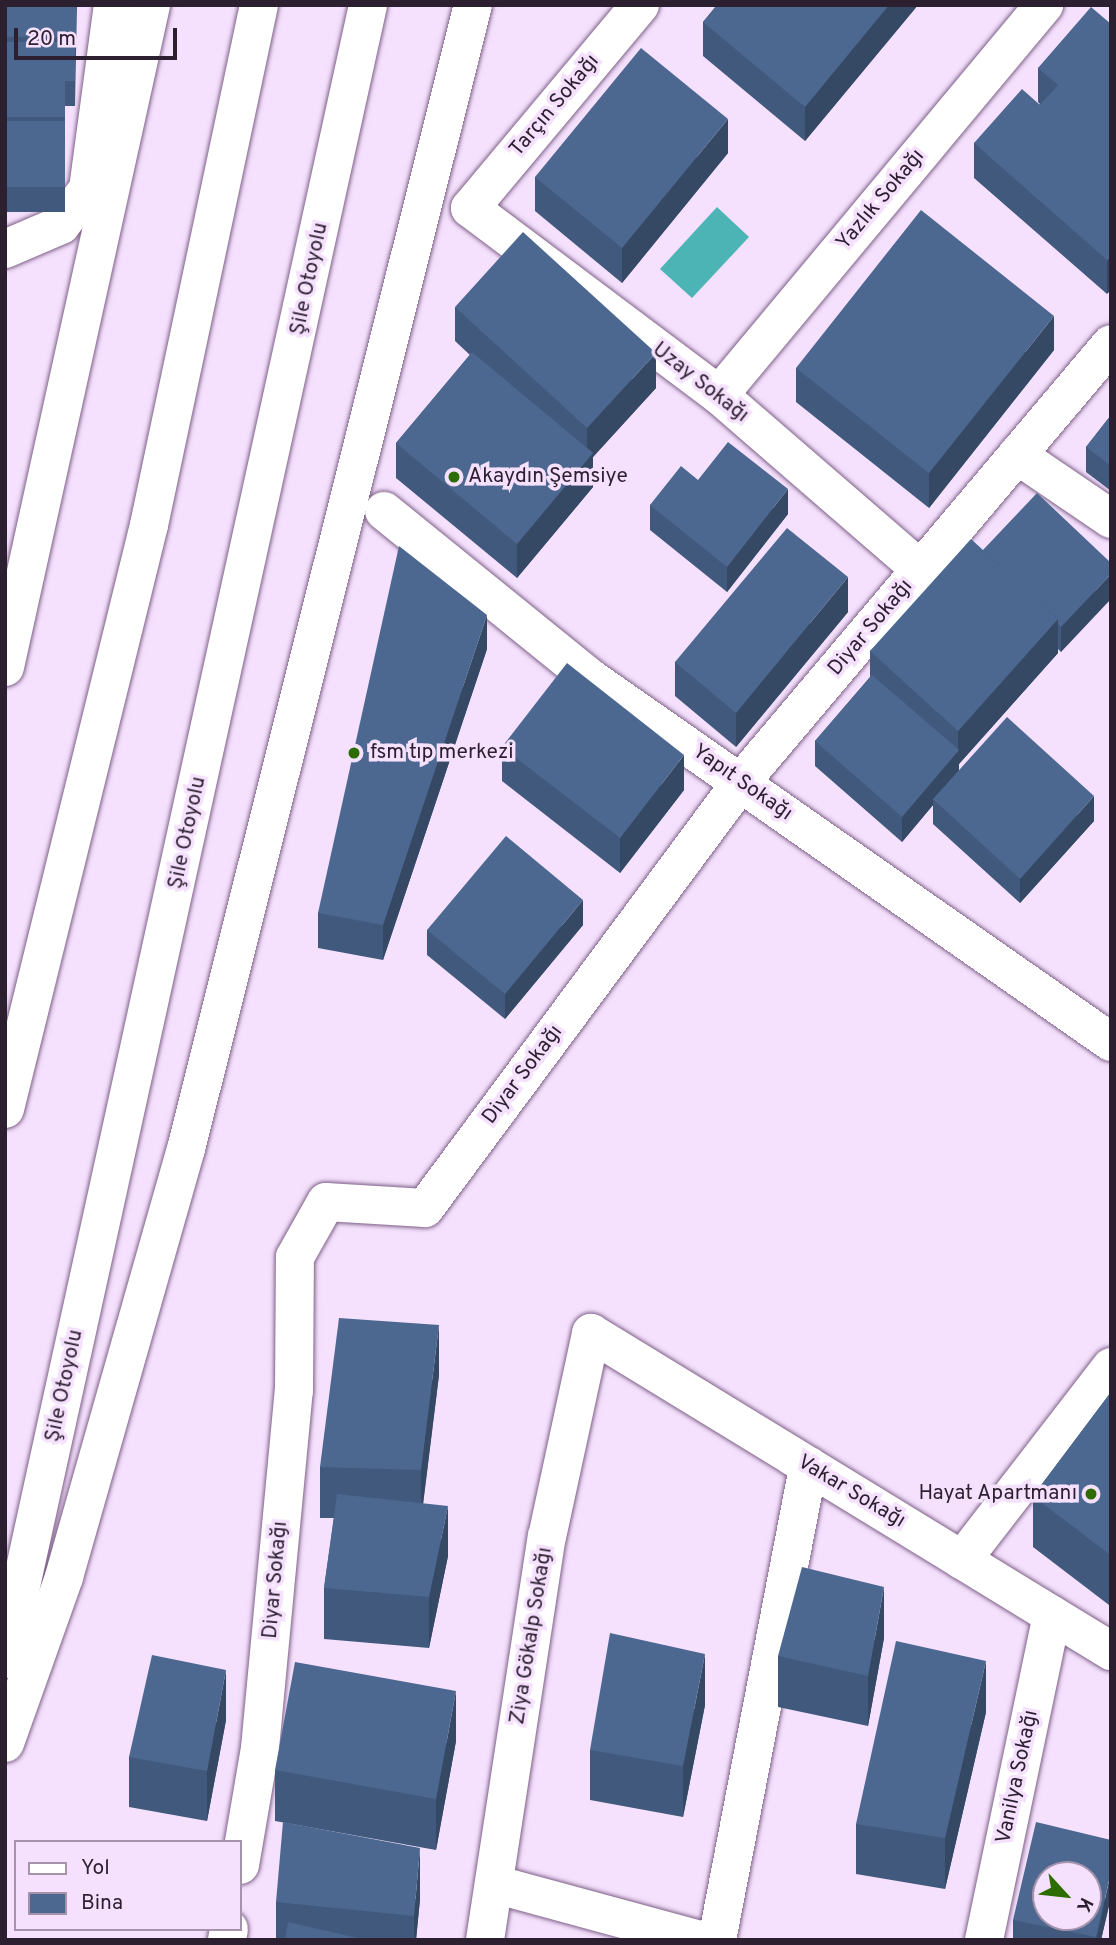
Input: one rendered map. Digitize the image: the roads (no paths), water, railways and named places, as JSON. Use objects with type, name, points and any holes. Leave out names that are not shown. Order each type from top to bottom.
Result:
[{"type":"main road","points":[[5,248],[61,225],[89,189],[113,5]]},
{"type":"main road","points":[[5,667],[151,5]]},
{"type":"main road","points":[[5,1109],[149,525],[259,5]]},
{"type":"main road","name":"Şile Otoyolu","points":[[5,1660],[368,5]]},
{"type":"main road","points":[[5,1743],[64,1577],[186,1149],[473,5]]},
{"type":"main road","name":"Tarçın Sokağı","points":[[470,208],[640,5]]},
{"type":"main road","name":"Yazlık Sokağı","points":[[719,395],[1044,5]]},
{"type":"main road","name":"Uzay Sokağı","points":[[470,208],[719,395],[920,569]]},
{"type":"main road","name":"Diyar Sokağı","points":[[242,1853],[260,1748],[293,1405],[295,1257],[326,1202],[425,1208],[741,782],[1111,344]]},
{"type":"main road","points":[[1017,455],[1111,519]]},
{"type":"main road","name":"Yapıt Sokağı","points":[[384,511],[593,680],[1111,1042]]},
{"type":"main road","name":"Vakar Sokağı","points":[[591,1333],[1111,1651]]},
{"type":"main road","name":"Ziya Gökalp Sokağı","points":[[485,1940],[547,1537],[591,1333]]},
{"type":"main road","points":[[962,1560],[1111,1367]]},
{"type":"main road","points":[[717,1940],[808,1466]]},
{"type":"main road","name":"Vanilya Sokağı","points":[[984,1940],[1052,1615]]},
{"type":"main road","points":[[494,1884],[700,1940]]},
{"type":"place","name":"Akaydın Şemsiye","points":[[454,477]]},
{"type":"place","name":"fsm tıp merkezi","points":[[354,753]]},
{"type":"place","name":"Hayat Apartmanı","points":[[1091,1494]]}]
